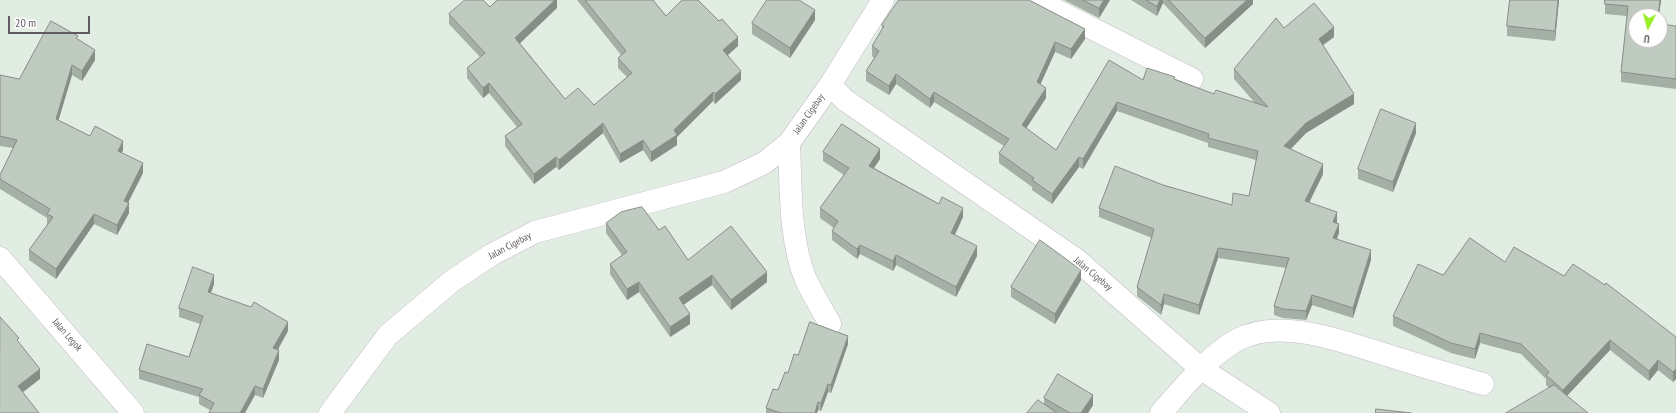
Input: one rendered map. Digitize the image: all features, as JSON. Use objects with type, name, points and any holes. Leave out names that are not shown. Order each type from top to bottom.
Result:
[{"type":"street","points":[[830,85],[883,0]]},
{"type":"street","points":[[1036,0],[1192,79]]},
{"type":"street","name":"Jalan Cigebay","points":[[330,413],[388,335],[452,281],[491,256],[535,232],[724,182],[764,163],[789,143],[830,85],[845,100],[1077,260],[1200,368],[1269,413]]},
{"type":"street","points":[[789,143],[792,204],[800,258],[806,280],[830,324]]},
{"type":"street","name":"Jalan Legok","points":[[0,258],[133,413]]},
{"type":"street","points":[[1161,413],[1200,368],[1238,340],[1264,332],[1289,331],[1324,337],[1483,384]]},
{"type":"building","points":[[465,0],[483,0],[490,7],[497,0],[555,0],[515,38],[565,99],[578,88],[594,105],[632,73],[618,58],[626,51],[585,0],[653,0],[666,16],[682,0],[698,0],[719,21],[722,19],[738,37],[723,50],[741,71],[715,94],[713,92],[674,130],[677,135],[651,152],[643,140],[620,154],[603,123],[559,160],[556,157],[534,174],[505,136],[522,124],[489,83],[483,88],[467,68],[485,53],[449,14]]},
{"type":"building","points":[[767,0],[799,0],[815,10],[790,48],[752,23]]},
{"type":"building","points":[[899,0],[1029,0],[1085,29],[1071,49],[1055,42],[1037,82],[1046,88],[1022,125],[1056,150],[1109,60],[1143,80],[1147,68],[1175,77],[1174,79],[1214,94],[1216,90],[1268,107],[1234,69],[1276,18],[1284,28],[1314,3],[1334,27],[1319,39],[1354,94],[1306,123],[1284,146],[1323,164],[1305,201],[1337,212],[1333,222],[1339,224],[1333,238],[1371,250],[1353,308],[1312,295],[1306,311],[1283,309],[1274,306],[1289,258],[1218,248],[1199,305],[1164,294],[1161,305],[1137,287],[1154,229],[1099,208],[1115,166],[1163,185],[1232,205],[1233,193],[1249,196],[1258,151],[1208,138],[1209,134],[1117,102],[1083,159],[1079,157],[1052,194],[1032,180],[1034,178],[999,153],[1009,139],[934,92],[930,99],[896,74],[889,86],[866,71],[879,51],[872,46],[884,26],[882,25]]},
{"type":"building","points":[[1083,0],[1104,0],[1099,8]]},
{"type":"building","points":[[1146,0],[1160,0],[1157,6]]},
{"type":"building","points":[[1169,0],[1247,0],[1205,38]]},
{"type":"building","points":[[1510,0],[1558,0],[1555,31],[1507,26]]},
{"type":"building","points":[[1605,0],[1660,0],[1659,8],[1628,8],[1628,48],[1668,48],[1668,25],[1676,26],[1676,79],[1621,72],[1628,6],[1605,4]]},
{"type":"building","points":[[51,21],[78,36],[76,38],[95,50],[82,71],[72,65],[56,119],[90,136],[95,126],[123,141],[118,151],[143,163],[124,201],[129,203],[117,225],[94,214],[56,269],[29,250],[53,217],[47,214],[50,209],[0,179],[0,175],[17,140],[0,136],[0,75],[19,79]]},
{"type":"building","points":[[1381,109],[1416,123],[1393,182],[1358,169]]},
{"type":"building","points":[[842,124],[880,149],[869,166],[939,204],[942,197],[963,208],[951,233],[977,246],[956,287],[896,255],[893,261],[860,245],[857,249],[832,231],[838,221],[820,208],[849,168],[823,152]]},
{"type":"building","points":[[642,207],[659,230],[665,226],[688,260],[731,226],[767,272],[731,300],[712,275],[679,298],[690,314],[670,327],[639,282],[627,289],[610,264],[627,252],[606,223],[621,212]]},
{"type":"building","points":[[1470,238],[1505,262],[1514,247],[1564,276],[1573,264],[1605,285],[1606,283],[1676,337],[1676,369],[1673,372],[1658,360],[1649,371],[1610,340],[1563,390],[1546,375],[1549,372],[1521,344],[1480,333],[1475,349],[1451,343],[1393,316],[1418,264],[1443,275]]},
{"type":"building","points":[[1040,240],[1081,270],[1055,314],[1011,287]]},
{"type":"building","points":[[193,267],[214,275],[208,292],[251,307],[254,302],[288,322],[273,348],[279,350],[263,389],[255,386],[240,413],[209,413],[214,403],[199,395],[203,389],[139,370],[147,344],[189,357],[203,316],[179,308]]},
{"type":"building","points":[[0,317],[19,338],[17,340],[40,369],[18,386],[39,413],[0,413]]},
{"type":"building","points":[[810,322],[848,336],[831,385],[828,384],[821,403],[818,402],[815,413],[781,413],[766,408],[773,389],[778,390],[785,372],[788,373],[794,354],[798,355]]},
{"type":"building","points":[[1058,374],[1093,395],[1081,413],[1070,413],[1044,398]]},
{"type":"building","points":[[1554,385],[1588,413],[1506,413]]},
{"type":"building","points":[[1038,400],[1057,413],[1027,413]]},
{"type":"building","points":[[1376,409],[1411,413],[1376,413]]}]
